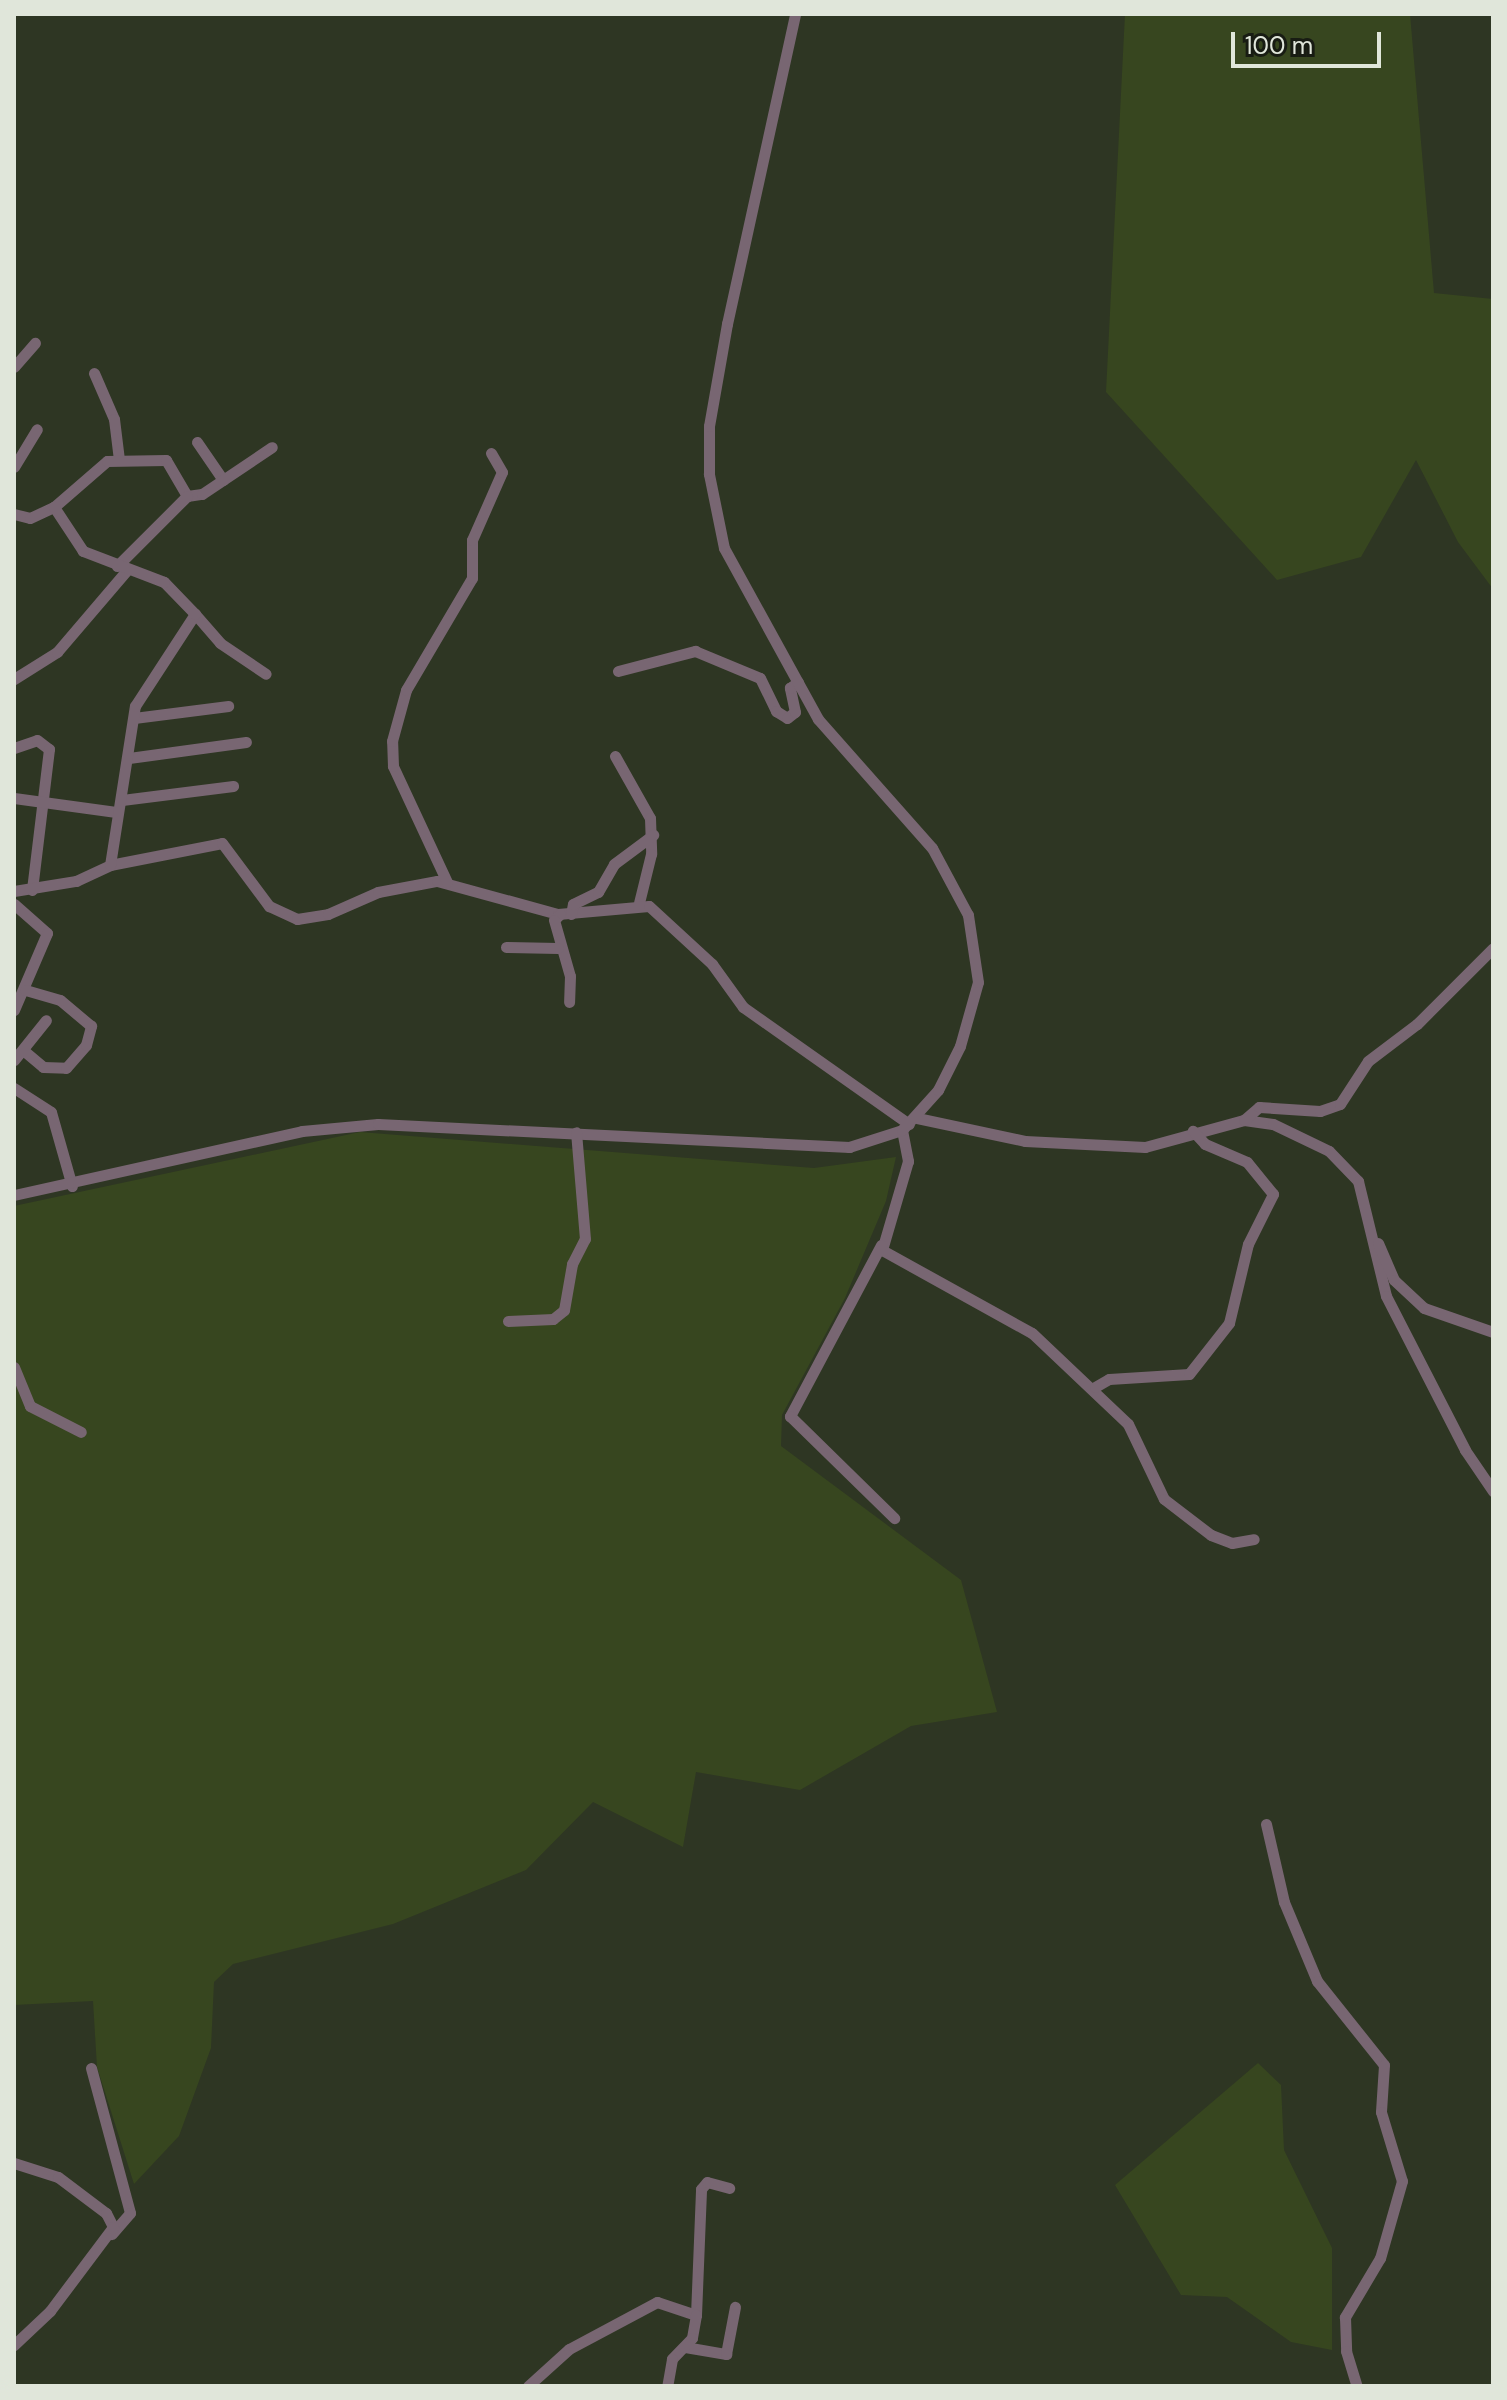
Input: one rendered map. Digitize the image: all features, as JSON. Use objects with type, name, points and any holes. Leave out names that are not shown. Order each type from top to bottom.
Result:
[{"type":"street","points":[[795,14],[727,324],[708,452],[724,548],[831,738],[932,848],[971,926],[978,982],[971,1016],[947,1074],[909,1124],[908,1161],[881,1245],[790,1416],[894,1518]]},
{"type":"street","points":[[14,367],[35,343]]},
{"type":"street","points":[[94,373],[114,419],[119,458]]},
{"type":"street","points":[[14,467],[37,429]]},
{"type":"street","points":[[197,442],[223,480]]},
{"type":"street","points":[[14,514],[30,518],[54,507],[92,472],[119,458],[166,460],[187,496],[196,498],[272,447]]},
{"type":"street","points":[[447,882],[393,766],[392,741],[406,690],[472,578],[472,540],[502,472],[491,453]]},
{"type":"street","points":[[14,679],[57,652],[122,567],[187,496]]},
{"type":"street","points":[[54,507],[83,551],[180,591],[220,643],[266,674]]},
{"type":"street","points":[[110,865],[116,812],[122,800],[141,688],[195,614]]},
{"type":"street","points":[[618,671],[695,651],[760,678],[776,711],[787,718],[795,712],[789,691],[798,682]]},
{"type":"street","points":[[134,718],[228,706]]},
{"type":"street","points":[[14,748],[37,740],[48,744],[32,890]]},
{"type":"street","points":[[129,758],[246,742]]},
{"type":"street","points":[[615,756],[619,770],[633,779],[653,835],[639,903]]},
{"type":"street","points":[[122,800],[233,786]]},
{"type":"street","points":[[14,798],[116,812]]},
{"type":"street","points":[[565,914],[573,904],[598,892],[614,864],[653,835]]},
{"type":"street","points":[[14,891],[76,881],[110,865],[222,843],[269,906],[297,919],[404,885],[447,882],[565,914]]},
{"type":"street","points":[[569,1002],[570,976],[558,948],[554,920],[565,914],[639,903],[656,910],[712,964],[743,1007],[909,1124]]},
{"type":"street","points":[[14,904],[47,933],[14,1010]]},
{"type":"street","points":[[506,947],[558,948]]},
{"type":"street","points":[[1244,1120],[1259,1107],[1320,1111],[1340,1104],[1368,1061],[1417,1024],[1493,948]]},
{"type":"street","points":[[23,1050],[43,1067],[66,1068],[86,1045],[91,1026],[60,1000],[25,990]]},
{"type":"street","points":[[14,1060],[46,1020]]},
{"type":"street","points":[[14,1088],[51,1112],[72,1186]]},
{"type":"street","points":[[14,1195],[72,1186],[350,1126],[576,1132],[833,1148],[909,1124],[1025,1141],[1111,1147],[1165,1144],[1193,1131],[1244,1120],[1298,1134],[1341,1161],[1358,1181],[1370,1220],[1386,1296],[1465,1450],[1493,1491]]},
{"type":"street","points":[[1095,1387],[1109,1379],[1189,1374],[1229,1323],[1248,1244],[1272,1190],[1247,1162],[1205,1144],[1193,1131]]},
{"type":"street","points":[[508,1321],[553,1319],[564,1310],[572,1264],[585,1239],[576,1132]]},
{"type":"street","points":[[1370,1220],[1399,1286],[1433,1312],[1493,1332]]},
{"type":"street","points":[[881,1245],[1015,1321],[1095,1387],[1139,1439],[1164,1499],[1211,1535],[1232,1543],[1254,1539]]},
{"type":"street","points":[[14,1367],[30,1406],[81,1432]]},
{"type":"street","points":[[1266,1824],[1284,1902],[1317,1981],[1384,2065],[1381,2112],[1402,2181],[1380,2258],[1345,2317],[1346,2351],[1357,2386]]},
{"type":"street","points":[[14,2345],[45,2318],[130,2213],[91,2068]]},
{"type":"street","points":[[14,2163],[58,2177],[106,2213],[112,2234]]},
{"type":"street","points":[[667,2386],[672,2359],[685,2347],[696,2315],[701,2189],[707,2182],[729,2188]]},
{"type":"street","points":[[528,2386],[543,2371],[648,2302],[696,2315]]},
{"type":"street","points":[[685,2347],[726,2354],[735,2307]]},
{"type":"street","points":[[541,2386],[543,2371]]},
{"type":"green space","points":[[1125,14],[1410,14],[1434,293],[1493,299],[1493,589],[1458,542],[1416,460],[1361,557],[1277,580],[1106,392]]},
{"type":"green space","points":[[360,1132],[814,1168],[896,1157],[886,1201],[845,1298],[782,1415],[781,1446],[961,1580],[997,1712],[911,1726],[800,1790],[696,1772],[683,1847],[593,1802],[526,1870],[393,1924],[233,1964],[214,1982],[211,2048],[179,2136],[134,2184],[97,2067],[93,2001],[14,2005],[14,1206]]},
{"type":"green space","points":[[1258,2063],[1281,2085],[1284,2150],[1332,2248],[1332,2350],[1291,2342],[1227,2297],[1181,2295],[1115,2185]]}]
